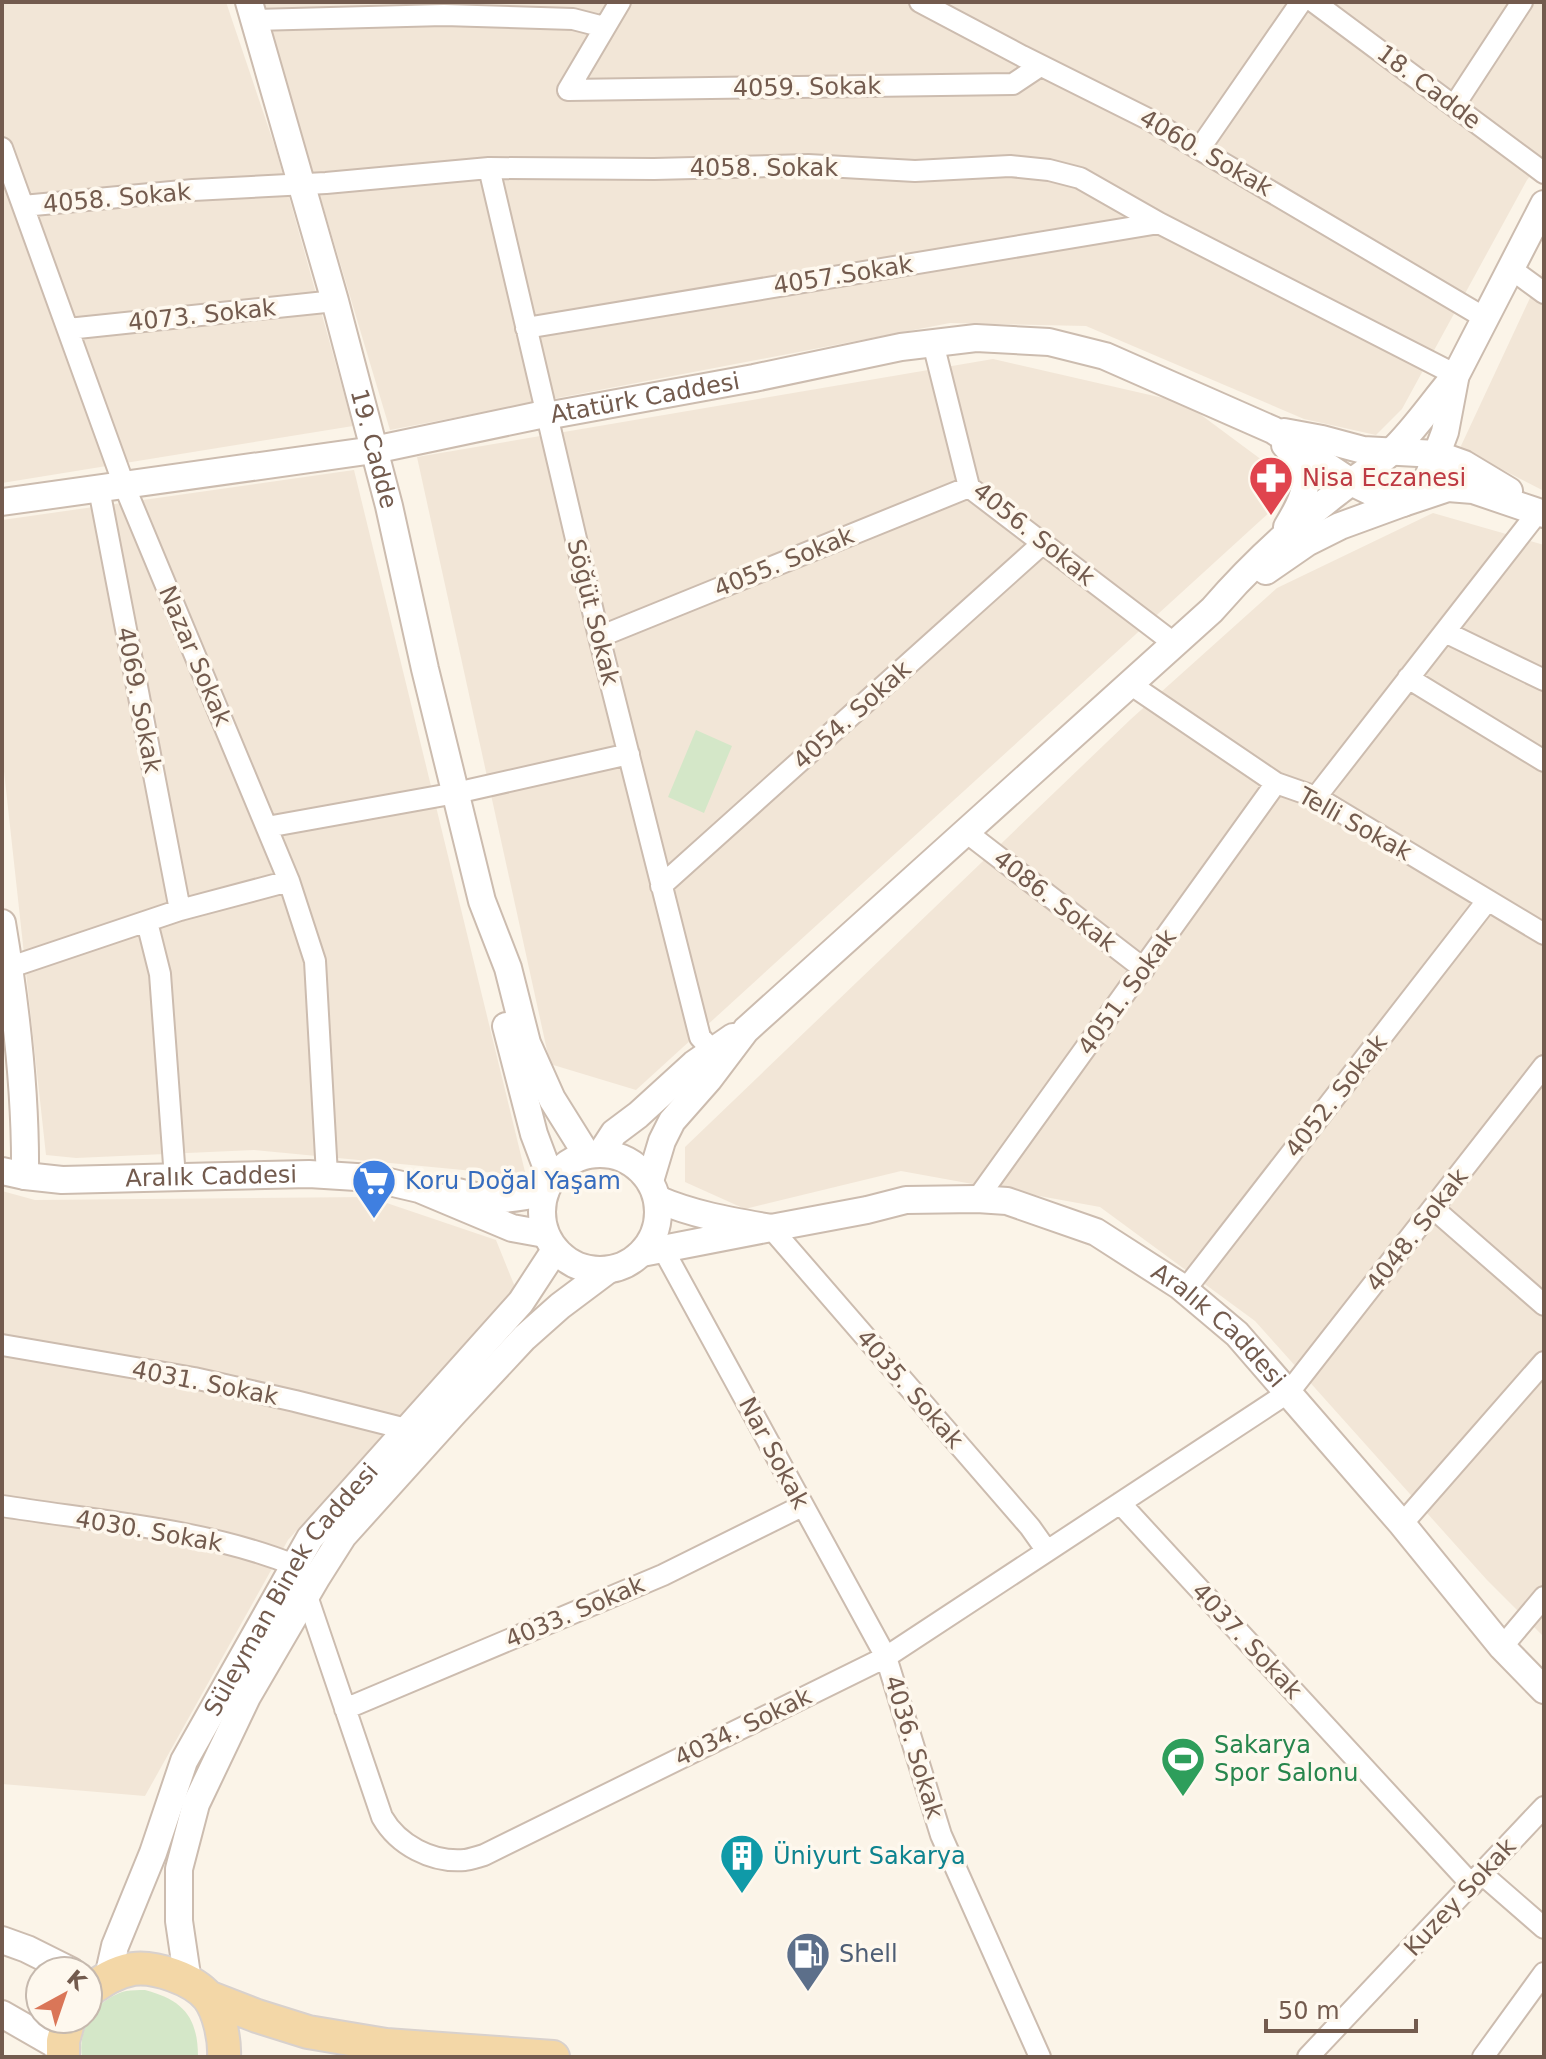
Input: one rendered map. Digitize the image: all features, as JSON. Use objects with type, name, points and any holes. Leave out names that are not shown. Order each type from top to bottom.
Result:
[{"type":"main road","points":[[104,1977],[135,1969],[162,1971],[257,2016],[308,2032],[386,2045],[553,2057]]},
{"type":"main road","points":[[198,1989],[221,2025],[224,2057]]},
{"type":"street","points":[[252,11],[573,19],[604,27],[620,2]]},
{"type":"street","name":"4060. Sokak","points":[[920,2],[1200,148],[1485,318]]},
{"type":"street","points":[[1200,148],[1301,2]]},
{"type":"street","name":"18. Cadde","points":[[1314,2],[1544,173]]},
{"type":"street","points":[[1454,106],[1522,2]]},
{"type":"street","name":"19. Cadde","points":[[252,11],[335,301],[389,506],[482,901]]},
{"type":"street","name":"4059. Sokak","points":[[604,27],[568,90],[1013,84],[1040,66]]},
{"type":"street","name":"Nazar Sokak","points":[[2,148],[68,329],[112,487],[267,827],[289,881],[315,961],[327,1175]]},
{"type":"street","name":"4058. Sokak","points":[[23,206],[489,168],[654,169],[808,165],[915,171],[1010,166],[1049,170],[1080,178],[1159,223],[1456,375]]},
{"type":"street","name":"Söğüt Sokak","points":[[489,168],[661,886],[700,1037],[712,1050]]},
{"type":"street","points":[[771,1228],[683,1210],[653,1190],[637,1166],[620,1157],[594,1154],[565,1165],[548,1185],[541,1215],[550,1242],[570,1263],[588,1270],[608,1270],[626,1265],[653,1251],[658,1219],[653,1190],[662,1141],[672,1121],[746,1030],[1212,610],[1276,542],[1391,452],[1456,375],[1544,204]]},
{"type":"street","name":"4057.Sokak","points":[[526,328],[1159,223]]},
{"type":"street","points":[[1510,268],[1544,293]]},
{"type":"street","name":"4073. Sokak","points":[[68,329],[335,301]]},
{"type":"street","name":"Atatürk Caddesi","points":[[2,502],[374,450],[540,415],[754,378],[901,347],[976,338],[1049,342],[1105,356],[1273,430],[1351,482],[1378,496],[1403,503]]},
{"type":"street","name":"4056. Sokak","points":[[933,343],[969,487],[1175,644]]},
{"type":"street","points":[[1403,503],[1427,480],[1445,432],[1456,375]]},
{"type":"street","points":[[1273,430],[1295,455],[1305,473],[1304,495],[1276,542]]},
{"type":"street","name":"Atatürk Caddesi","points":[[1273,430],[1363,450],[1436,454],[1464,464],[1541,513]]},
{"type":"street","name":"4069. Sokak","points":[[112,487],[180,910]]},
{"type":"street","name":"4055. Sokak","points":[[599,637],[969,487]]},
{"type":"street","points":[[1212,610],[1308,542],[1340,526],[1448,488],[1473,490],[1541,513],[1316,797]]},
{"type":"street","name":"4054. Sokak","points":[[661,886],[1043,543]]},
{"type":"street","points":[[1445,632],[1544,680]]},
{"type":"street","points":[[1408,678],[1544,761]]},
{"type":"street","name":"Telli Sokak","points":[[1130,684],[1276,783],[1316,797],[1544,934]]},
{"type":"street","points":[[267,827],[456,793],[629,754]]},
{"type":"street","name":"4051. Sokak","points":[[977,1199],[1276,783]]},
{"type":"street","name":"4086. Sokak","points":[[966,832],[1144,969]]},
{"type":"street","points":[[6,969],[180,910],[289,881]]},
{"type":"street","points":[[482,901],[508,968],[527,1043],[552,1099],[594,1154]]},
{"type":"street","points":[[482,901],[489,960],[548,1185]]},
{"type":"street","name":"4052. Sokak","points":[[1185,1290],[1487,901]]},
{"type":"street","points":[[147,922],[160,974],[175,1178]]},
{"type":"street","points":[[2,923],[25,1128],[14,1173]]},
{"type":"street","points":[[594,1154],[694,1064],[746,1030]]},
{"type":"street","name":"4048. Sokak","points":[[1289,1392],[1544,1066]]},
{"type":"street","name":"Aralık Caddesi","points":[[14,1173],[62,1180],[309,1174],[372,1178],[419,1189],[550,1242]]},
{"type":"street","name":"Aralık Caddesi","points":[[419,1189],[445,1188],[484,1199],[514,1200],[548,1185]]},
{"type":"street","name":"Aralık Caddesi","points":[[653,1251],[906,1200],[1007,1201],[1096,1232],[1185,1290],[1237,1334],[1402,1524],[1502,1647],[1544,1690]]},
{"type":"street","points":[[1434,1209],[1544,1305]]},
{"type":"street","name":"4035. Sokak","points":[[771,1228],[1030,1527],[1047,1551]]},
{"type":"street","name":"Süleyman Binek Caddesi","points":[[104,1961],[115,1946],[153,1853],[184,1761],[310,1538],[521,1302],[550,1242]]},
{"type":"street","name":"Nar Sokak","points":[[653,1251],[886,1657]]},
{"type":"street","name":"Süleyman Binek Caddesi","points":[[198,1989],[179,1921],[179,1869],[196,1804],[247,1697],[343,1536],[524,1338],[608,1270]]},
{"type":"street","name":"4031. Sokak","points":[[2,1345],[194,1378],[406,1429]]},
{"type":"street","points":[[1402,1524],[1544,1362]]},
{"type":"street","name":"4034. Sokak","points":[[307,1596],[382,1817],[390,1832],[407,1845],[436,1858],[465,1860],[484,1855],[886,1657],[1289,1392]]},
{"type":"street","name":"4037. Sokak","points":[[1120,1503],[1477,1879],[1544,1928]]},
{"type":"street","name":"4030. Sokak","points":[[2,1506],[183,1534],[267,1554],[294,1565]]},
{"type":"street","name":"4033. Sokak","points":[[345,1709],[663,1575],[802,1506]]},
{"type":"street","points":[[1502,1647],[1544,1597]]},
{"type":"street","name":"4036. Sokak","points":[[886,1657],[941,1835],[1040,2057]]},
{"type":"street","name":"Kuzey Sokak","points":[[1308,2057],[1544,1807]]},
{"type":"street","points":[[2,1940],[39,1955]]},
{"type":"street","points":[[1483,2057],[1544,1973]]},
{"type":"street","points":[[2,2014],[65,2042]]},
{"type":"shaded area","points":[[2,2],[226,2],[276,150],[353,426],[2,483]]},
{"type":"shaded area","points":[[262,2],[1544,2],[1544,159],[1527,180],[1402,409],[1376,435],[1304,419],[1086,326],[950,323],[390,430]]},
{"type":"shaded area","points":[[1544,268],[1544,491],[1460,448]]},
{"type":"shaded area","points":[[993,359],[1185,403],[1285,477],[1282,501],[636,1090],[550,1064],[417,457]]},
{"type":"shaded area","points":[[354,470],[526,1176],[254,1150],[76,1158],[46,1155],[2,753],[2,520]]},
{"type":"shaded area","points":[[1433,513],[1544,545],[1544,1637],[1487,1580],[1255,1321],[1100,1207],[901,1171],[745,1209],[685,1182],[685,1147],[1131,719],[1277,588]]},
{"type":"shaded area","points":[[2,1191],[35,1200],[369,1197],[496,1240],[515,1287],[288,1540],[145,1796],[2,1784]]},
{"type":"green space","points":[[696,730],[732,746],[704,813],[668,797]]},
{"type":"green space","points":[[145,1990],[158,1994],[186,2012],[195,2031],[198,2057],[82,2057],[83,2035],[104,2035],[104,2002],[126,1991]]},
{"type":"place","name":"Nisa Eczanesi","points":[[1271,517]]},
{"type":"place","name":"Koru Doğal Yaşam","points":[[374,1220]]},
{"type":"place","name":"Sakarya Spor Salonu","points":[[1183,1798]]},
{"type":"place","name":"Üniyurt Sakarya","points":[[742,1895]]},
{"type":"place","name":"Shell","points":[[808,1993]]}]
